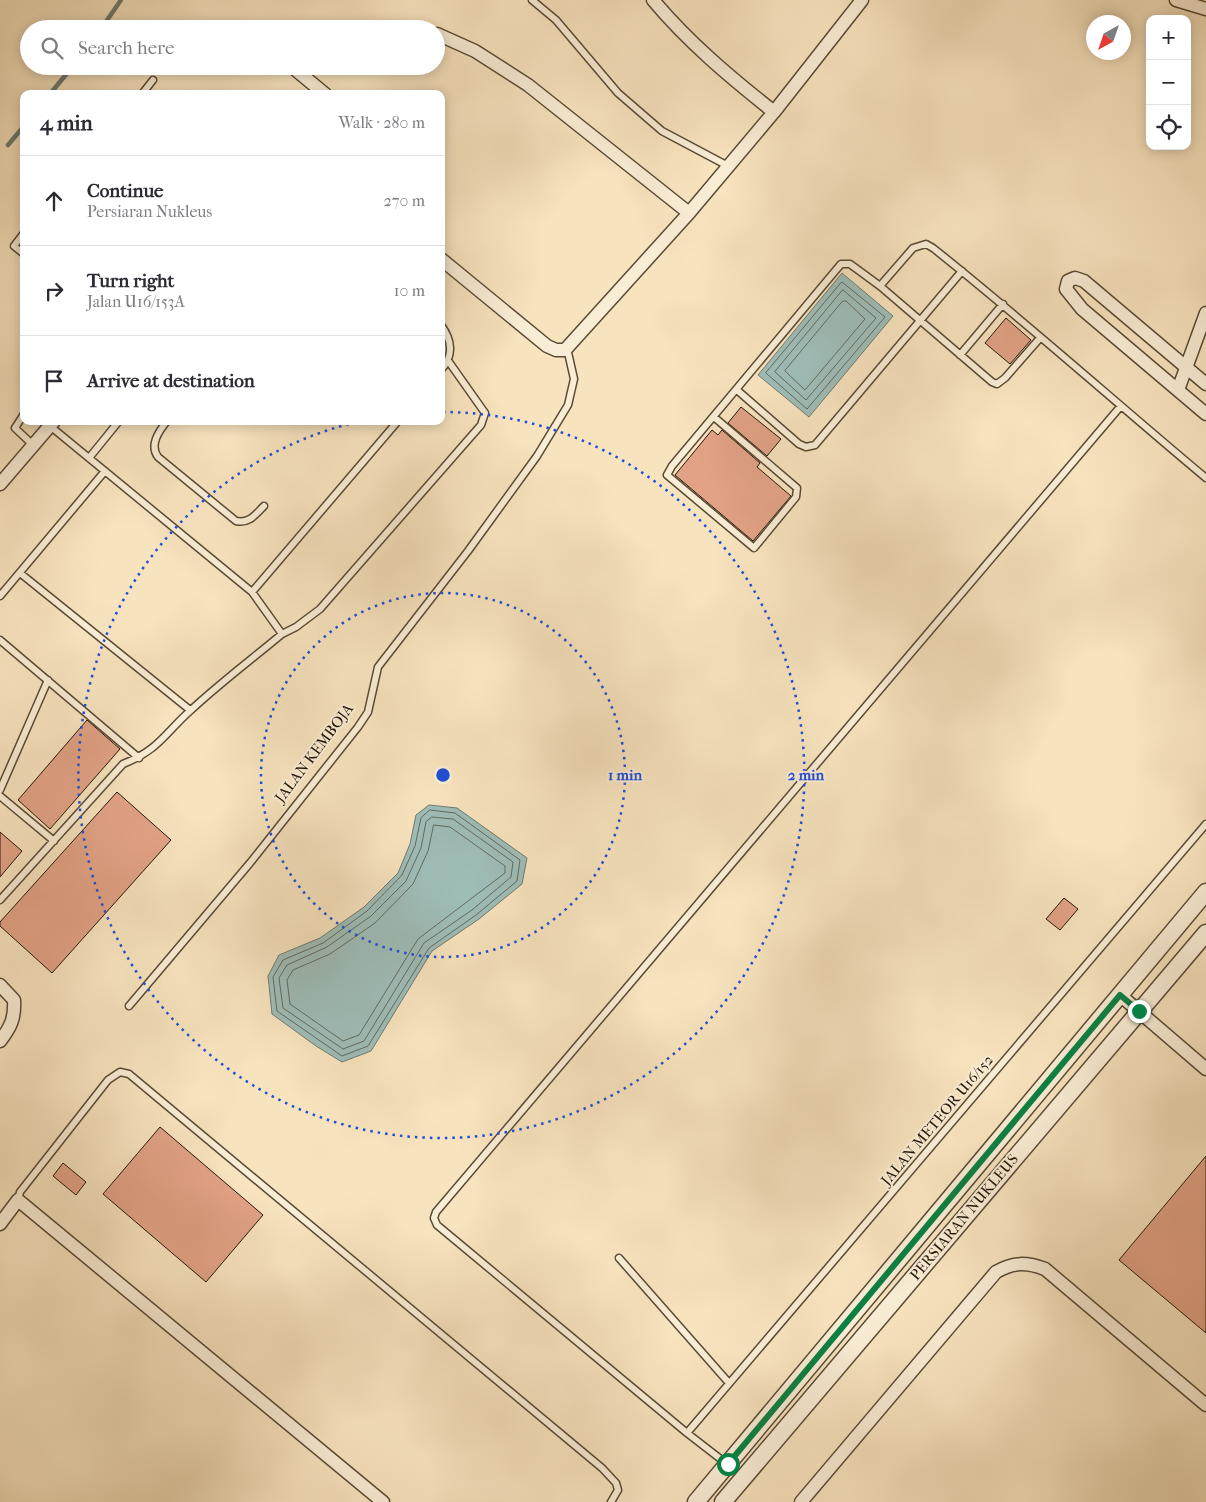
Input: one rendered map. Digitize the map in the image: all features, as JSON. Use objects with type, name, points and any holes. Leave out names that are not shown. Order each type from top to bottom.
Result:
[{"type":"street","points":[[653,0],[670,21],[746,90],[774,112]]},
{"type":"street","points":[[445,262],[547,346],[556,350],[568,348],[689,213],[774,112],[862,0]]},
{"type":"street","points":[[1176,0],[1206,9]]},
{"type":"street","points":[[445,38],[475,51],[528,85],[689,213]]},
{"type":"street","points":[[303,75],[320,90]]},
{"type":"street","points":[[1206,384],[1084,281],[1075,278],[1068,281],[1066,289],[1077,304],[1206,414]]},
{"type":"street","points":[[1178,390],[1186,368],[1202,342],[1206,314]]},
{"type":"street","points":[[0,484],[51,425]]},
{"type":"street","name":"PERSIARAN NUKLEUS","points":[[696,1502],[1206,892]]},
{"type":"street","name":"PERSIARAN NUKLEUS","points":[[723,1502],[1206,933]]},
{"type":"street","points":[[0,985],[14,1000],[14,1015],[10,1028],[0,1041]]},
{"type":"street","points":[[1120,995],[1206,1069]]},
{"type":"street","points":[[0,1224],[18,1200],[383,1502]]},
{"type":"street","points":[[802,1502],[996,1272],[1018,1263],[1031,1263],[1045,1269],[1206,1405]]},
{"type":"lane","points":[[532,0],[556,20],[618,93],[662,132],[728,166]]},
{"type":"lane","points":[[145,90],[153,80]]},
{"type":"lane","points":[[20,238],[14,246],[20,251]]},
{"type":"lane","points":[[880,286],[913,248],[926,244],[933,248],[1003,304],[1120,407],[1206,478]]},
{"type":"lane","points":[[714,417],[797,488],[796,497],[754,548],[667,475],[714,417],[841,264],[850,264],[880,286],[919,321],[992,382],[997,384],[1005,378],[1040,338]]},
{"type":"lane","points":[[737,390],[799,444],[812,447],[962,271]]},
{"type":"lane","points":[[960,355],[1003,304]]},
{"type":"lane","points":[[445,330],[451,348],[449,362],[445,366]]},
{"type":"lane","name":"JALAN KEMBOJA","points":[[129,1006],[250,863],[368,712],[378,667],[537,456],[568,406],[574,379],[568,348]]},
{"type":"lane","points":[[0,900],[123,764],[139,758],[154,748],[190,710],[282,634],[296,627],[320,609],[481,425],[485,413],[449,362]]},
{"type":"lane","points":[[728,1464],[687,1433],[437,1225],[434,1218],[436,1212],[1120,407]]},
{"type":"lane","points":[[20,420],[15,428],[33,445]]},
{"type":"lane","points":[[53,425],[89,458],[252,592],[282,634]]},
{"type":"lane","points":[[89,458],[117,425]]},
{"type":"lane","points":[[164,425],[154,442],[154,452],[236,521],[244,523],[264,506]]},
{"type":"lane","points":[[252,592],[395,425]]},
{"type":"lane","points":[[0,596],[105,471]]},
{"type":"lane","points":[[20,573],[190,710]]},
{"type":"lane","points":[[0,640],[139,758]]},
{"type":"lane","points":[[0,790],[48,680]]},
{"type":"lane","points":[[0,796],[54,841]]},
{"type":"lane","name":"JALAN METEOR U16/152","points":[[687,1433],[1206,824]]},
{"type":"lane","points":[[18,1200],[20,1192],[108,1080],[120,1072],[129,1074],[602,1468],[616,1483],[618,1490],[611,1502]]},
{"type":"lane","points":[[619,1258],[730,1383]]},
{"type":"water","points":[[842,273],[893,316],[809,417],[758,375]]},
{"type":"water","points":[[429,805],[457,808],[527,858],[522,884],[479,919],[432,951],[371,1051],[342,1062],[316,1046],[272,1014],[268,976],[279,955],[320,938],[364,907],[398,873],[410,844],[416,815]]},
{"type":"building","points":[[1006,318],[1031,340],[1010,364],[985,343]]},
{"type":"building","points":[[741,407],[781,439],[767,456],[728,423]]},
{"type":"building","points":[[712,430],[718,435],[722,430],[760,463],[757,467],[791,496],[753,541],[675,475]]},
{"type":"building","points":[[87,720],[120,749],[50,829],[18,800]]},
{"type":"building","points":[[117,792],[171,840],[52,973],[0,926],[0,922]]},
{"type":"building","points":[[0,832],[22,851],[0,877]]},
{"type":"building","points":[[1064,898],[1078,909],[1060,930],[1046,919]]},
{"type":"building","points":[[160,1127],[263,1215],[206,1282],[103,1194]]},
{"type":"building","points":[[1206,1156],[1206,1333],[1119,1260]]},
{"type":"building","points":[[63,1163],[86,1182],[76,1195],[53,1176]]},
{"type":"waterway","points":[[107,20],[121,0]]},
{"type":"waterway","points":[[53,90],[66,75]]},
{"type":"waterway","points":[[8,145],[20,131]]},
{"type":"route","points":[[728,1464],[1120,995],[1139,1011]]}]
